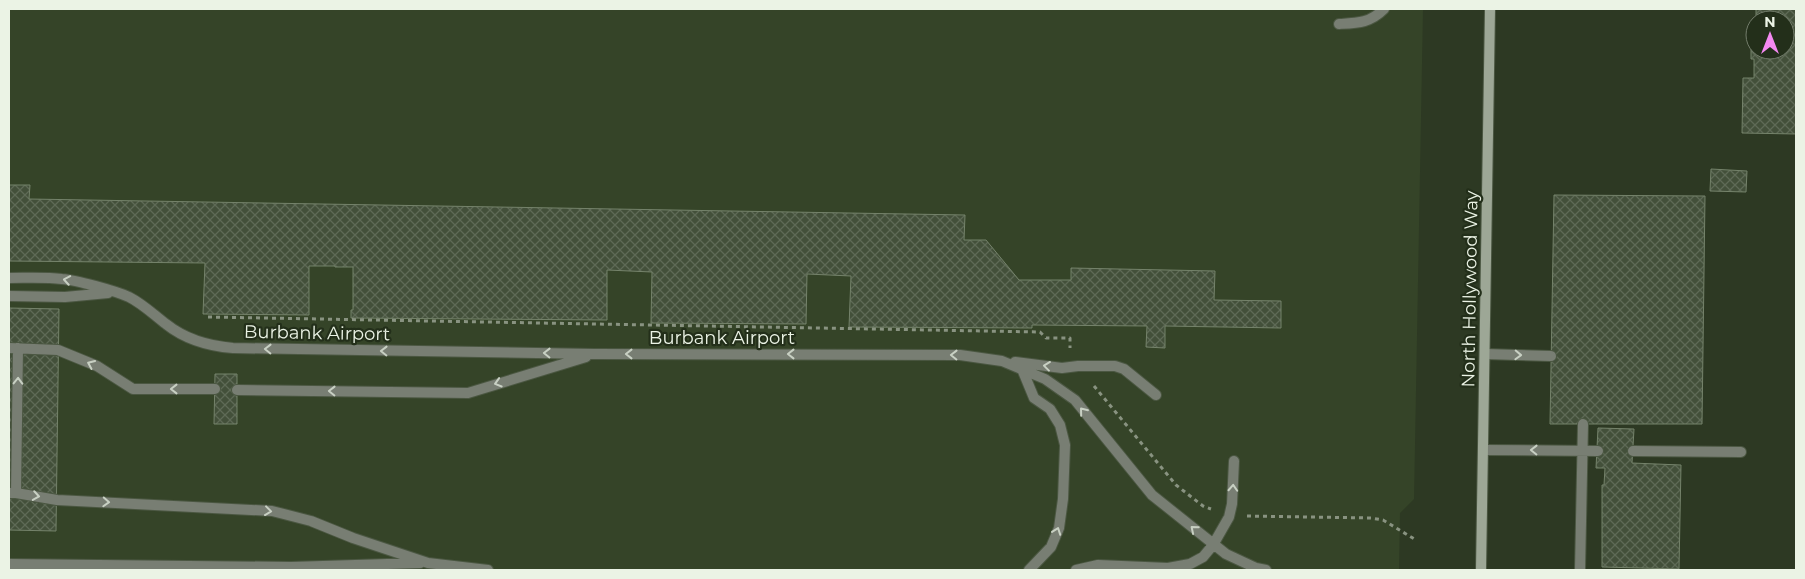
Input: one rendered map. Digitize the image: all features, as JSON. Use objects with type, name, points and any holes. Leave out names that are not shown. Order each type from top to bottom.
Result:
[{"type":"main road","name":"North Hollywood Way","points":[[1481,570],[1490,9]]},
{"type":"lane","points":[[1339,24],[1364,22],[1384,9]]},
{"type":"lane","name":"Burbank Airport","points":[[9,278],[64,279],[129,297],[182,336],[214,347],[595,354],[960,355],[1002,361],[1046,379],[1075,400],[1152,494],[1226,554],[1256,568],[1266,570]]},
{"type":"lane","name":"Burbank Airport","points":[[9,296],[65,297],[114,292]]},
{"type":"lane","points":[[215,389],[133,389],[97,366],[58,350],[14,348],[12,493],[57,500],[272,511],[311,521],[428,563]]},
{"type":"lane","points":[[237,390],[468,393],[595,354]]},
{"type":"lane","points":[[1485,354],[1551,356]]},
{"type":"lane","points":[[1002,361],[1062,368],[1115,366],[1124,369],[1156,396]]},
{"type":"lane","points":[[1022,369],[1034,398],[1050,410],[1060,425],[1065,445],[1064,499],[1059,528],[1051,547],[1029,570]]},
{"type":"lane","points":[[1580,570],[1583,424]]},
{"type":"lane","points":[[1484,450],[1598,451]]},
{"type":"lane","points":[[1633,451],[1741,452]]},
{"type":"lane","points":[[1076,570],[1098,565],[1168,568],[1190,564],[1203,557],[1213,545],[1229,517],[1232,504],[1234,461]]},
{"type":"lane","points":[[9,564],[291,567],[428,563],[488,570]]},
{"type":"shaded area","points":[[9,9],[1423,9],[1414,499],[1400,513],[1399,570],[9,570]]},
{"type":"building","points":[[1796,9],[1796,134],[1742,133],[1743,78],[1754,78],[1754,60],[1795,60],[1795,10],[1756,10]]},
{"type":"building","points":[[1711,169],[1747,171],[1746,192],[1710,191]]},
{"type":"building","points":[[9,185],[30,185],[29,199],[965,215],[964,240],[986,240],[1019,280],[1071,280],[1071,268],[1215,271],[1214,300],[1281,301],[1281,328],[1165,326],[1165,348],[1146,347],[1147,326],[1032,325],[1032,328],[849,327],[851,276],[807,274],[806,324],[651,323],[652,272],[607,270],[607,320],[351,318],[351,310],[353,310],[353,267],[335,266],[309,266],[309,315],[203,314],[205,263],[9,261]]},
{"type":"building","points":[[1554,195],[1705,196],[1702,424],[1550,424]]},
{"type":"building","points":[[9,308],[59,309],[56,531],[9,530]]},
{"type":"building","points":[[215,374],[237,374],[237,424],[214,424]]},
{"type":"building","points":[[1598,428],[1634,429],[1632,463],[1681,465],[1679,569],[1602,567],[1602,485],[1604,485],[1605,468],[1596,468]]}]
